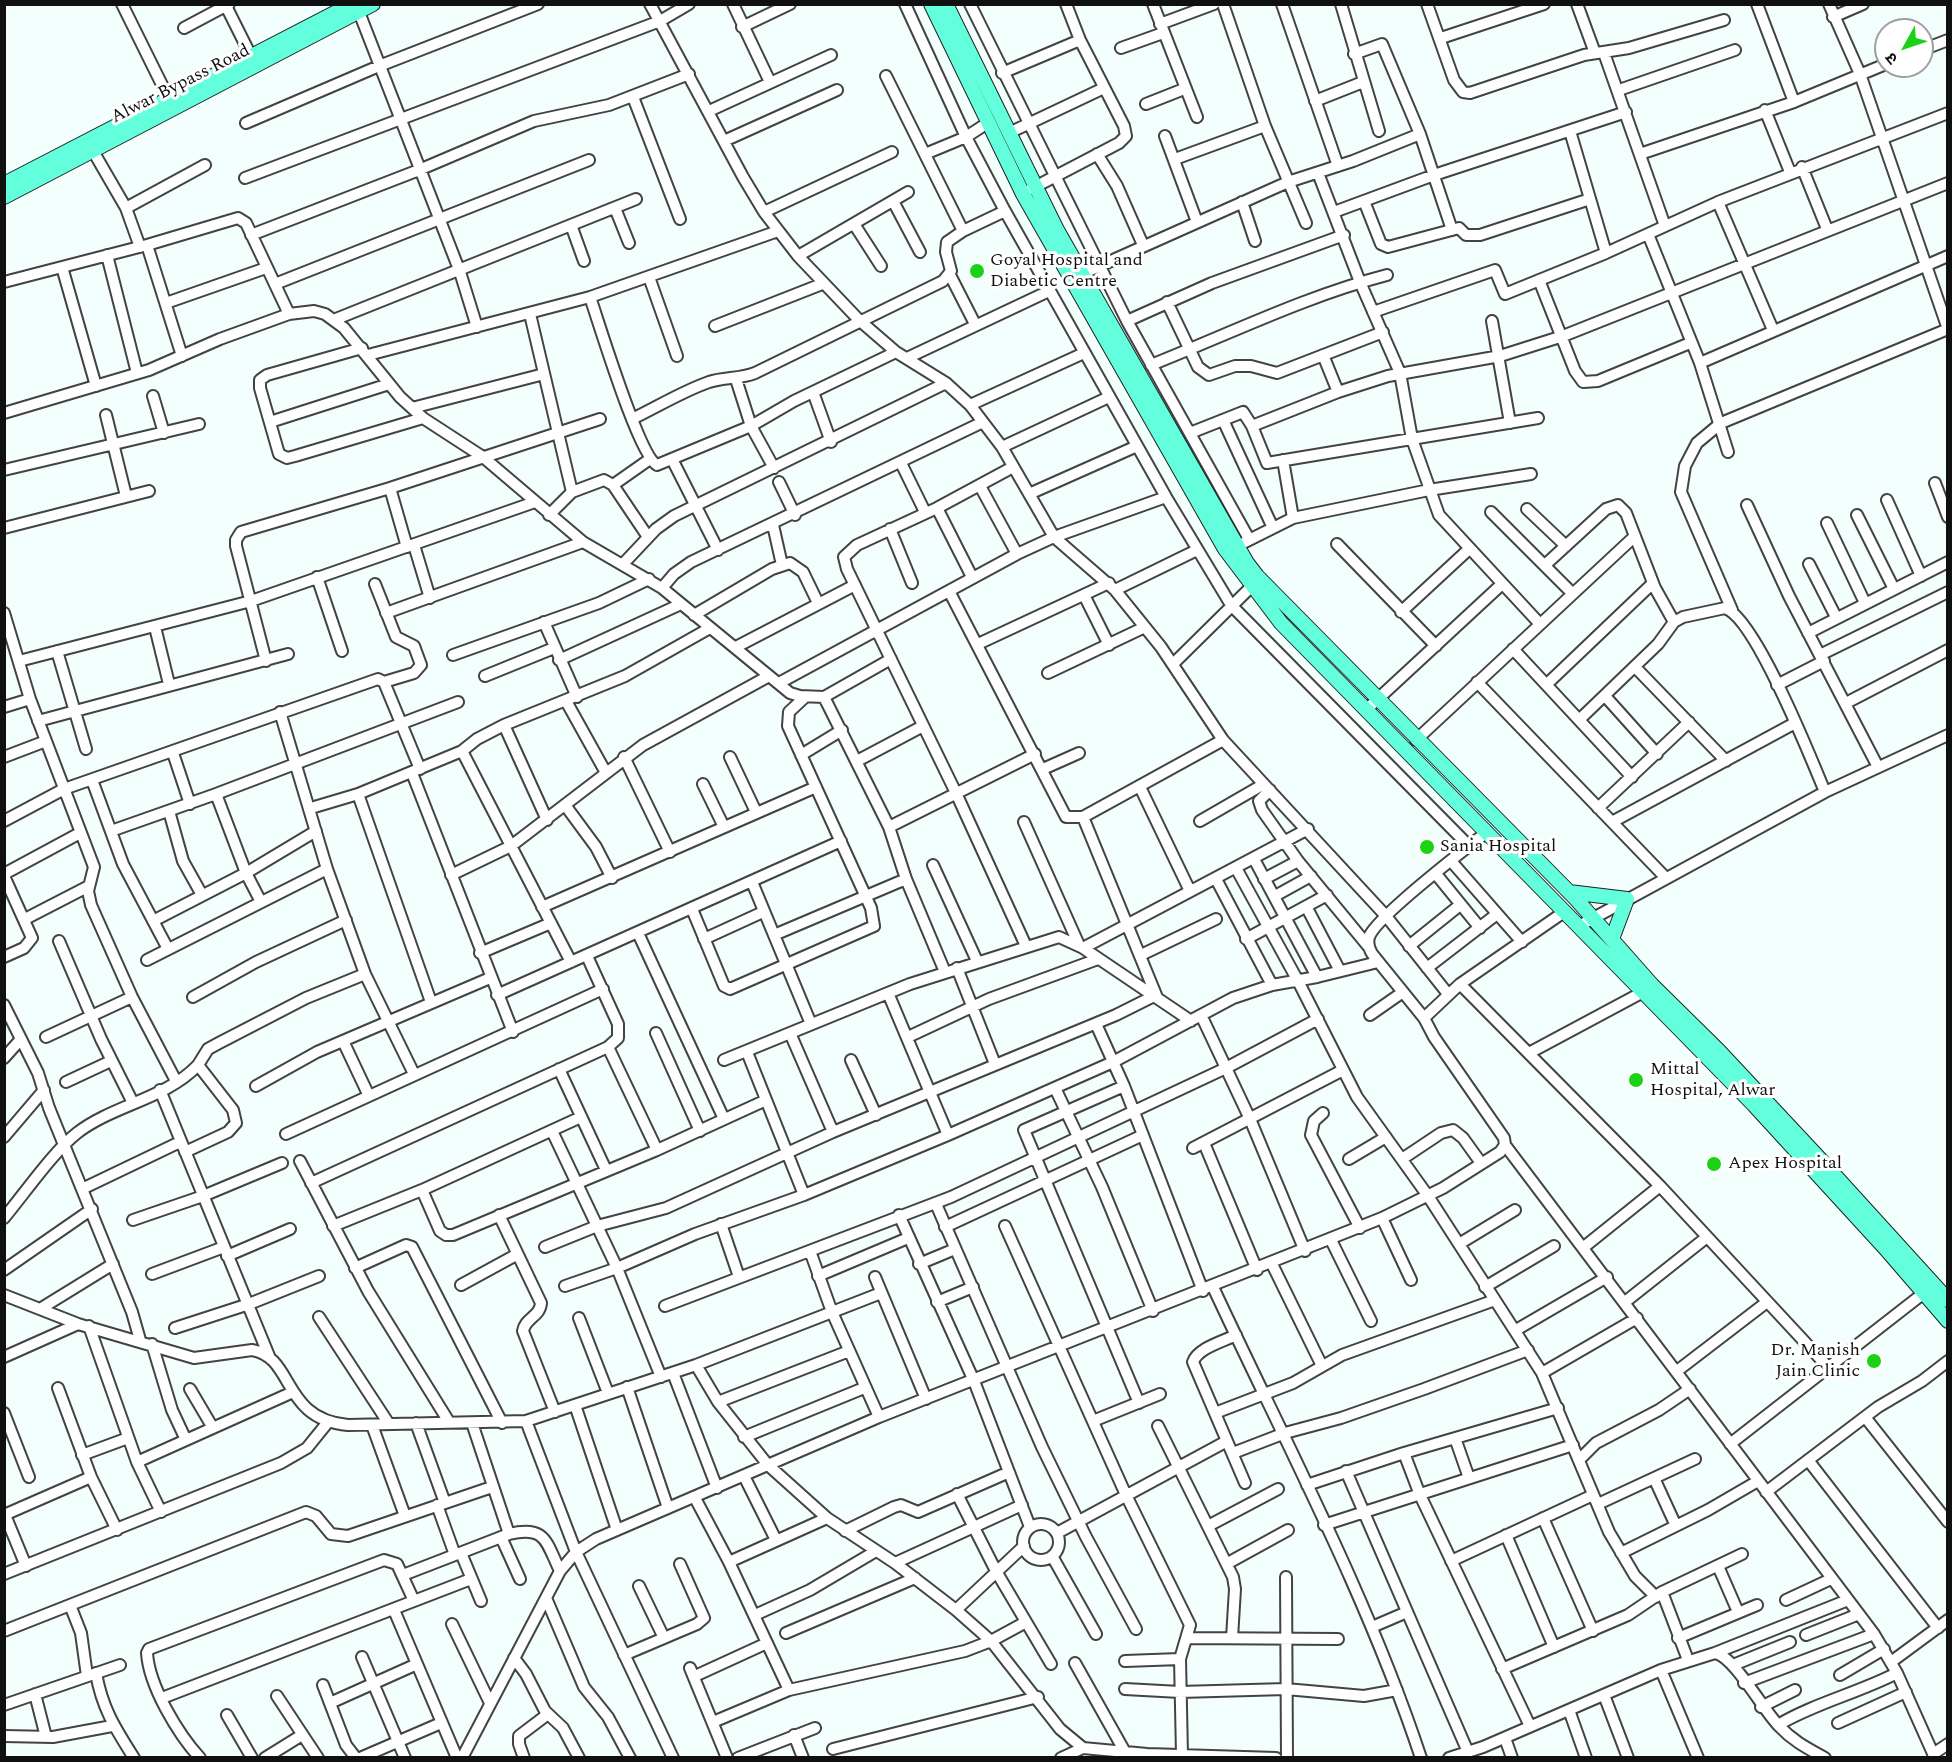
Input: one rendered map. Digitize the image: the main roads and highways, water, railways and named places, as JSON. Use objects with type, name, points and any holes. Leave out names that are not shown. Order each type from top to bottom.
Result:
[{"type":"main road","name":"Alwar Bypass Road","points":[[4,184],[349,7],[373,4]]},
{"type":"main road","points":[[931,4],[989,122],[1075,277],[1246,563],[1487,832],[1929,1289],[1947,1300]]},
{"type":"main road","points":[[946,4],[1011,132],[1029,191]]},
{"type":"main road","name":"Alwar Bypass Road","points":[[4,197],[93,151],[349,7]]},
{"type":"main road","points":[[1237,545],[1251,587],[1281,623],[1371,704],[1416,740],[1569,892],[1929,1289],[1947,1321]]},
{"type":"main road","points":[[1569,892],[1627,899],[1612,939]]},
{"type":"place","name":"Goyal Hospital and Diabetic Centre","points":[[977,271]]},
{"type":"place","name":"Sania Hospital","points":[[1427,847]]},
{"type":"place","name":"Mittal Hospital, Alwar","points":[[1636,1080]]},
{"type":"place","name":"Apex Hospital","points":[[1714,1164]]},
{"type":"place","name":"Dr. Manish Jain Clinic","points":[[1874,1361]]}]
